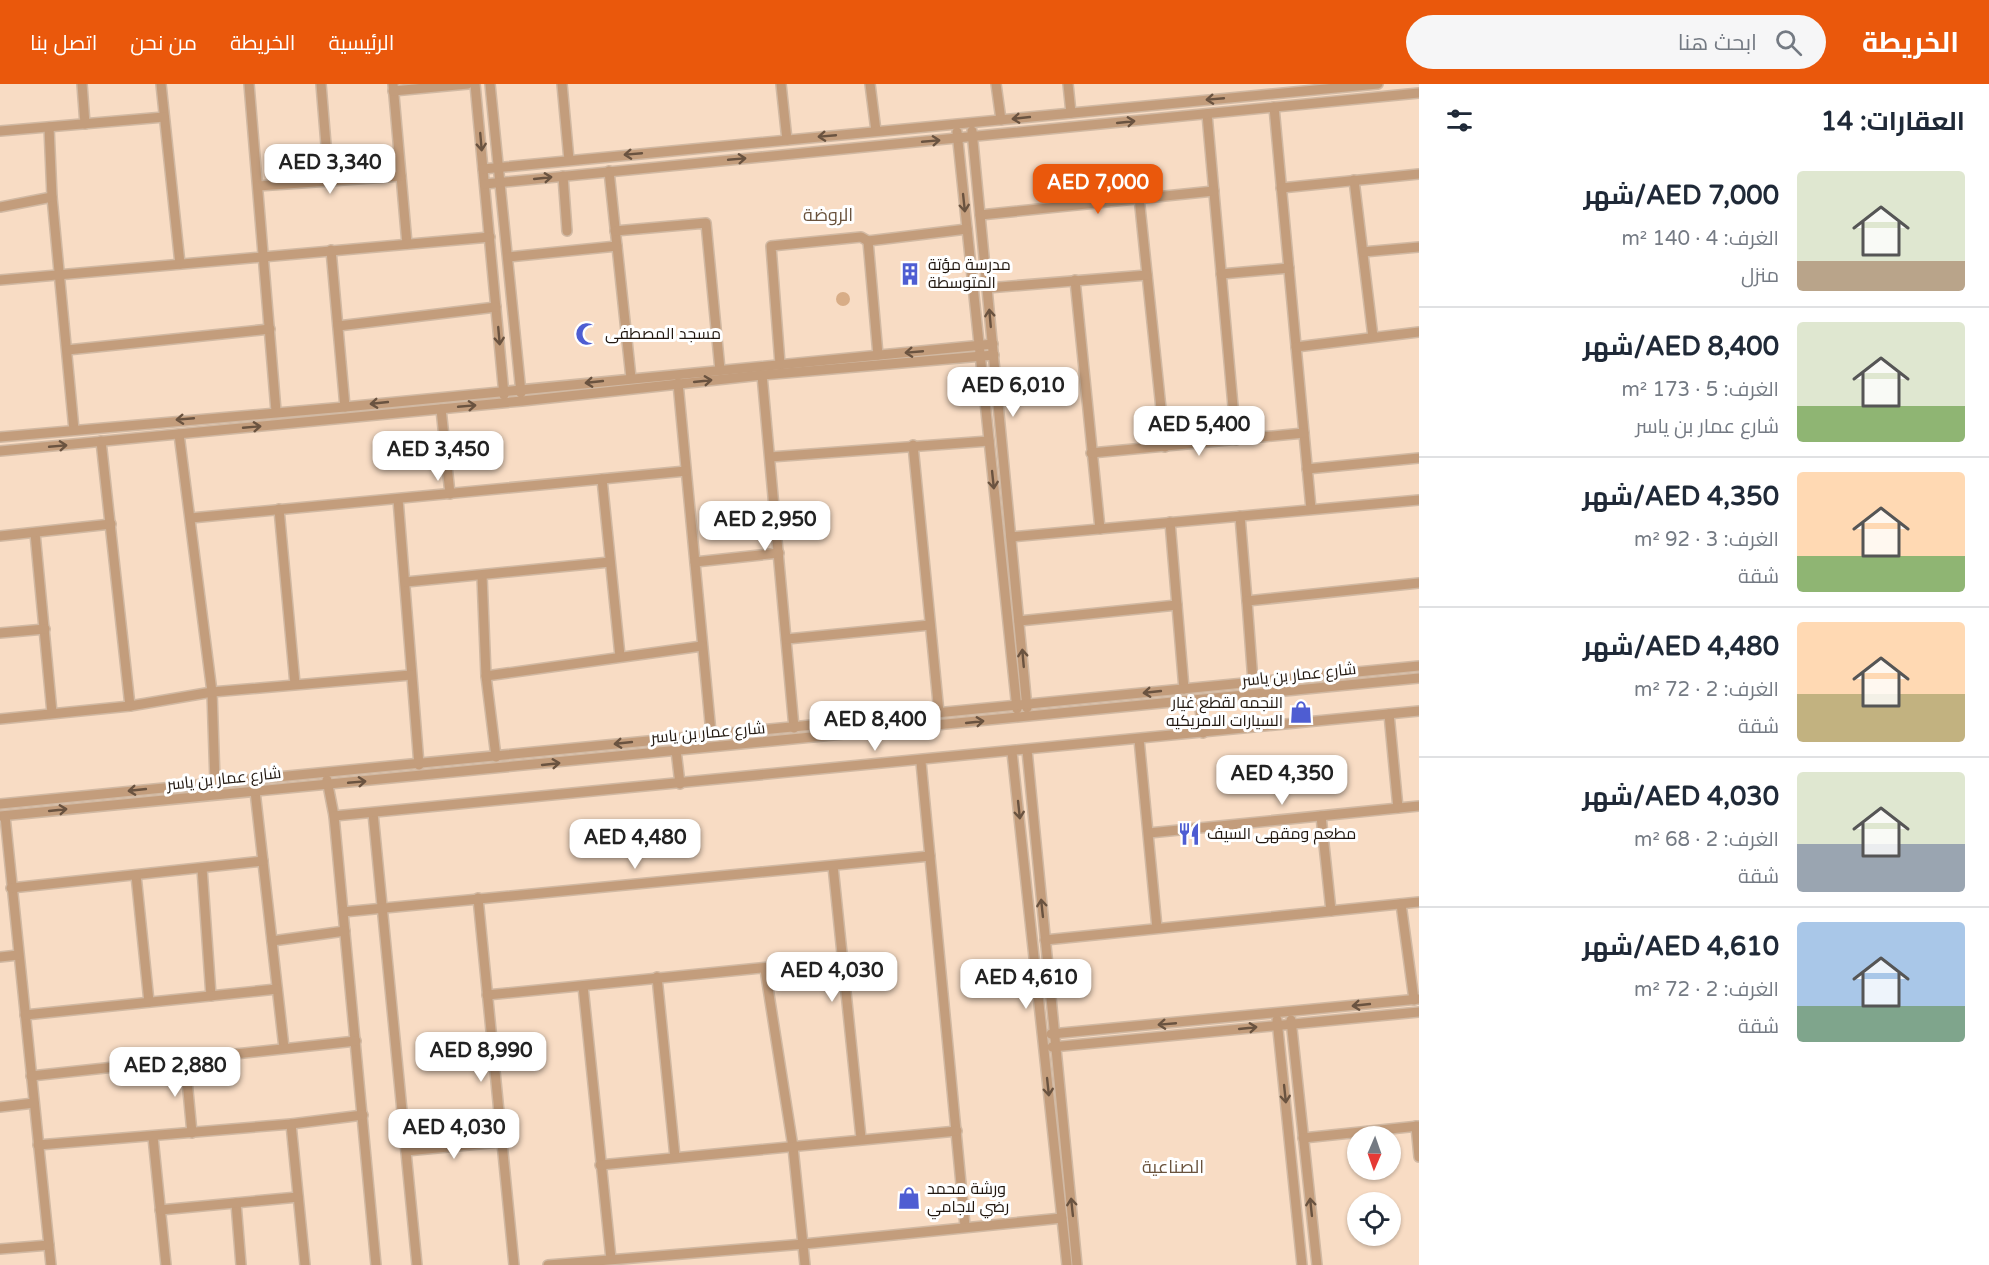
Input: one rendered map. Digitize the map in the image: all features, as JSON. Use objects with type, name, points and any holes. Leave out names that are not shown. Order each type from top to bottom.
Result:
[{"type":"street","points":[[82,84],[85,124]]},
{"type":"street","points":[[161,84],[180,264]]},
{"type":"street","points":[[249,84],[276,411]]},
{"type":"street","points":[[321,84],[329,181]]},
{"type":"street","points":[[407,244],[393,88],[468,84]]},
{"type":"street","points":[[475,84],[505,403]]},
{"type":"street","points":[[490,84],[522,401]]},
{"type":"street","points":[[562,84],[569,160]]},
{"type":"street","points":[[781,84],[787,140]]},
{"type":"street","points":[[870,84],[876,131]]},
{"type":"street","points":[[996,84],[1001,120]]},
{"type":"street","points":[[1068,84],[1071,113]]},
{"type":"street","points":[[1250,84],[1251,96]]},
{"type":"street","points":[[483,169],[1378,84]]},
{"type":"street","points":[[485,184],[1419,93]]},
{"type":"street","points":[[1274,107],[1311,510]]},
{"type":"street","points":[[1207,114],[1236,440]]},
{"type":"street","points":[[0,131],[165,117]]},
{"type":"street","points":[[972,122],[1028,717]]},
{"type":"street","points":[[957,124],[1018,718]]},
{"type":"street","points":[[49,127],[52,197],[74,430]]},
{"type":"street","points":[[609,171],[631,378]]},
{"type":"street","points":[[1281,188],[1419,174]]},
{"type":"street","points":[[258,186],[401,176]]},
{"type":"street","points":[[563,176],[567,231]]},
{"type":"street","points":[[1354,180],[1373,337]]},
{"type":"street","points":[[980,215],[1214,190]]},
{"type":"street","points":[[0,207],[52,197]]},
{"type":"street","points":[[1139,197],[1165,447]]},
{"type":"street","points":[[615,231],[706,223],[720,370]]},
{"type":"street","points":[[780,364],[771,246],[861,237],[868,241],[967,229]]},
{"type":"street","points":[[0,280],[490,237]]},
{"type":"street","points":[[868,241],[878,355]]},
{"type":"street","points":[[508,257],[617,246]]},
{"type":"street","points":[[1363,252],[1419,247]]},
{"type":"street","points":[[331,250],[345,407]]},
{"type":"street","points":[[1221,274],[1289,268]]},
{"type":"street","points":[[987,288],[1147,275]]},
{"type":"street","points":[[1075,280],[1100,529]]},
{"type":"street","points":[[338,326],[496,307]]},
{"type":"street","points":[[67,350],[270,329]]},
{"type":"street","points":[[1296,347],[1419,332]]},
{"type":"street","points":[[0,437],[276,411],[345,407],[993,344]]},
{"type":"street","points":[[0,451],[505,403],[678,383],[994,355]]},
{"type":"street","points":[[762,375],[794,728]]},
{"type":"street","points":[[678,383],[711,733]]},
{"type":"street","points":[[441,409],[450,494]]},
{"type":"street","points":[[1092,453],[1304,433]]},
{"type":"street","points":[[179,434],[212,692],[215,782]]},
{"type":"street","points":[[102,441],[130,706]]},
{"type":"street","points":[[770,457],[989,441]]},
{"type":"street","points":[[913,445],[939,713]]},
{"type":"street","points":[[1307,469],[1419,458]]},
{"type":"street","points":[[191,518],[686,471]]},
{"type":"street","points":[[602,479],[620,656]]},
{"type":"street","points":[[398,499],[419,765]]},
{"type":"street","points":[[1011,537],[1419,500]]},
{"type":"street","points":[[279,509],[295,684]]},
{"type":"street","points":[[1240,516],[1253,682]]},
{"type":"street","points":[[1170,522],[1184,689]]},
{"type":"street","points":[[0,536],[111,524]]},
{"type":"street","points":[[35,533],[52,713]]},
{"type":"street","points":[[695,562],[779,553]]},
{"type":"street","points":[[406,582],[610,562]]},
{"type":"street","points":[[482,576],[486,676],[496,757]]},
{"type":"street","points":[[1247,601],[1419,583]]},
{"type":"street","points":[[1019,621],[1177,605]]},
{"type":"street","points":[[787,639],[930,625]]},
{"type":"street","points":[[0,633],[45,628]]},
{"type":"street","points":[[486,676],[702,646]]},
{"type":"street","name":"شارع عمار بن ياسر","points":[[0,804],[215,782],[419,765],[711,733],[794,728],[1419,666]]},
{"type":"street","points":[[0,718],[130,706],[212,692],[411,675]]},
{"type":"street","name":"شارع عمار بن ياسر","points":[[3,816],[1419,678]]},
{"type":"street","points":[[1199,700],[1203,733]]},
{"type":"street","points":[[334,816],[921,762],[1419,711]]},
{"type":"street","points":[[1389,714],[1398,808]]},
{"type":"street","points":[[1139,739],[1157,928]]},
{"type":"street","points":[[676,750],[680,784]]},
{"type":"street","points":[[1027,750],[1077,1265]]},
{"type":"street","points":[[1012,752],[1067,1265]]},
{"type":"street","points":[[921,762],[965,1226]]},
{"type":"street","points":[[326,772],[334,816],[376,1265]]},
{"type":"street","points":[[255,791],[284,1048]]},
{"type":"street","points":[[1149,833],[1419,806]]},
{"type":"street","points":[[373,813],[417,1265]]},
{"type":"street","points":[[3,816],[51,1265]]},
{"type":"street","points":[[1321,816],[1331,911]]},
{"type":"street","points":[[343,912],[930,856]]},
{"type":"street","points":[[11,888],[263,861]]},
{"type":"street","points":[[833,866],[861,1138]]},
{"type":"street","points":[[202,868],[212,996]]},
{"type":"street","points":[[136,875],[149,1002]]},
{"type":"street","points":[[478,898],[500,1142],[514,1265]]},
{"type":"street","points":[[1045,940],[1419,902]]},
{"type":"street","points":[[1044,1047],[1277,1020],[1416,999],[1401,904]]},
{"type":"street","points":[[272,941],[345,931]]},
{"type":"street","points":[[0,957],[18,955]]},
{"type":"street","points":[[487,995],[841,960]]},
{"type":"street","points":[[765,969],[794,1146],[805,1265]]},
{"type":"street","points":[[657,977],[675,1157]]},
{"type":"street","points":[[583,986],[611,1259]]},
{"type":"street","points":[[25,1015],[277,989]]},
{"type":"street","points":[[1291,1018],[1419,1012]]},
{"type":"street","points":[[1291,1018],[1317,1265]]},
{"type":"street","points":[[1042,1035],[1277,1020]]},
{"type":"street","points":[[1277,1020],[1302,1265]]},
{"type":"street","points":[[31,1076],[356,1041]]},
{"type":"street","points":[[185,1059],[192,1133]]},
{"type":"street","points":[[0,1107],[34,1103]]},
{"type":"street","points":[[38,1145],[291,1125],[363,1115]]},
{"type":"street","points":[[291,1125],[305,1265]]},
{"type":"street","points":[[1303,1138],[1418,1126],[1419,1157]]},
{"type":"street","points":[[600,1165],[861,1138],[957,1131]]},
{"type":"street","points":[[153,1137],[166,1265]]},
{"type":"street","points":[[406,1151],[500,1142]]},
{"type":"street","points":[[160,1210],[298,1197]]},
{"type":"street","points":[[236,1203],[241,1265]]},
{"type":"street","points":[[1297,1215],[1313,1232]]},
{"type":"street","points":[[548,1265],[804,1244],[1062,1218]]},
{"type":"street","points":[[0,1249],[49,1245]]},
{"type":"shaded area","points":[[843,292],[848,294],[850,299],[848,304],[843,306],[838,304],[836,299],[838,294]]},
{"type":"place","name":"مدرسة مؤتة المتوسطة","points":[[910,274]]},
{"type":"place","name":"مسجد المصطفى","points":[[587,334]]},
{"type":"place","name":"النجمه لقطع غيار السيارات الامريكيه","points":[[1301,712]]},
{"type":"place","name":"مطعم ومقهى السيف","points":[[1189,834]]},
{"type":"place","name":"ورشة محمد رضي لاجامي","points":[[909,1198]]},
{"type":"district","name":"الروضة","points":[[828,215]]},
{"type":"district","name":"الصناعية","points":[[1173,1167]]}]
